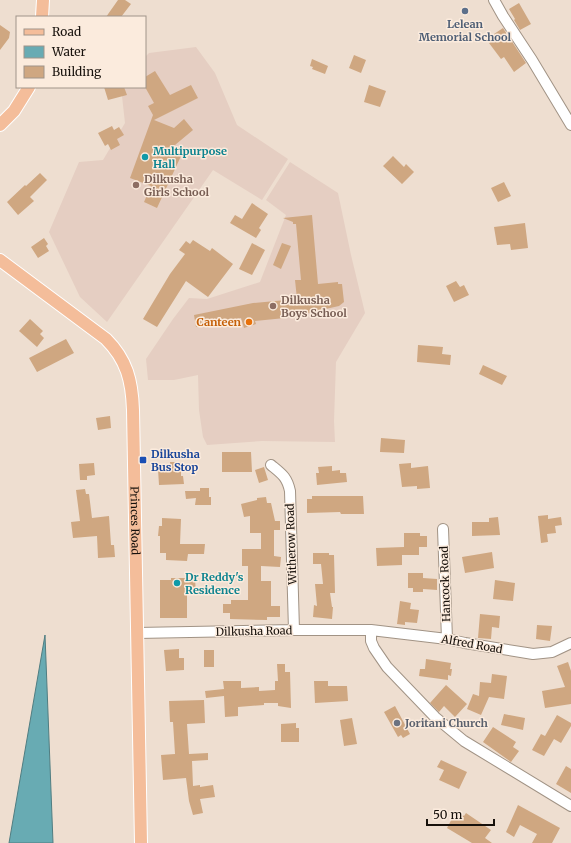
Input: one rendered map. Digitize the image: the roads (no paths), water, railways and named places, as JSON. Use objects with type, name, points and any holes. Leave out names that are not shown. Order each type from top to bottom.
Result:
[{"type":"main road","points":[[42,16],[43,0]]},
{"type":"main road","points":[[0,125],[14,111],[28,88]]},
{"type":"main road","name":"Princes Road","points":[[0,260],[106,339],[115,347],[126,368],[132,394],[133,410],[141,843]]},
{"type":"street","points":[[494,0],[571,125]]},
{"type":"street","name":"Witherow Road","points":[[271,465],[283,475],[288,482],[290,491],[294,630]]},
{"type":"street","name":"Hancock Road","points":[[443,528],[447,639]]},
{"type":"street","points":[[371,630],[371,641],[374,648],[387,667],[435,717],[464,741],[571,806]]},
{"type":"street","name":"Dilkusha Road","points":[[137,633],[371,630]]},
{"type":"street","name":"Alfred Road","points":[[371,630],[447,639],[465,644],[532,654],[552,652],[571,643]]},
{"type":"water","points":[[45,635],[53,843],[9,843]]},
{"type":"place","name":"Lelean Memorial School","points":[[465,11]]},
{"type":"place","name":"Multipurpose Hall","points":[[145,157]]},
{"type":"place","name":"Dilkusha Girls School","points":[[136,185]]},
{"type":"place","name":"Dilkusha Boys School","points":[[273,306]]},
{"type":"place","name":"Canteen","points":[[249,322]]},
{"type":"place","name":"Dilkusha Bus Stop","points":[[143,460]]},
{"type":"place","name":"Dr Reddy's Residence","points":[[177,583]]},
{"type":"place","name":"Joritani Church","points":[[397,723]]}]
